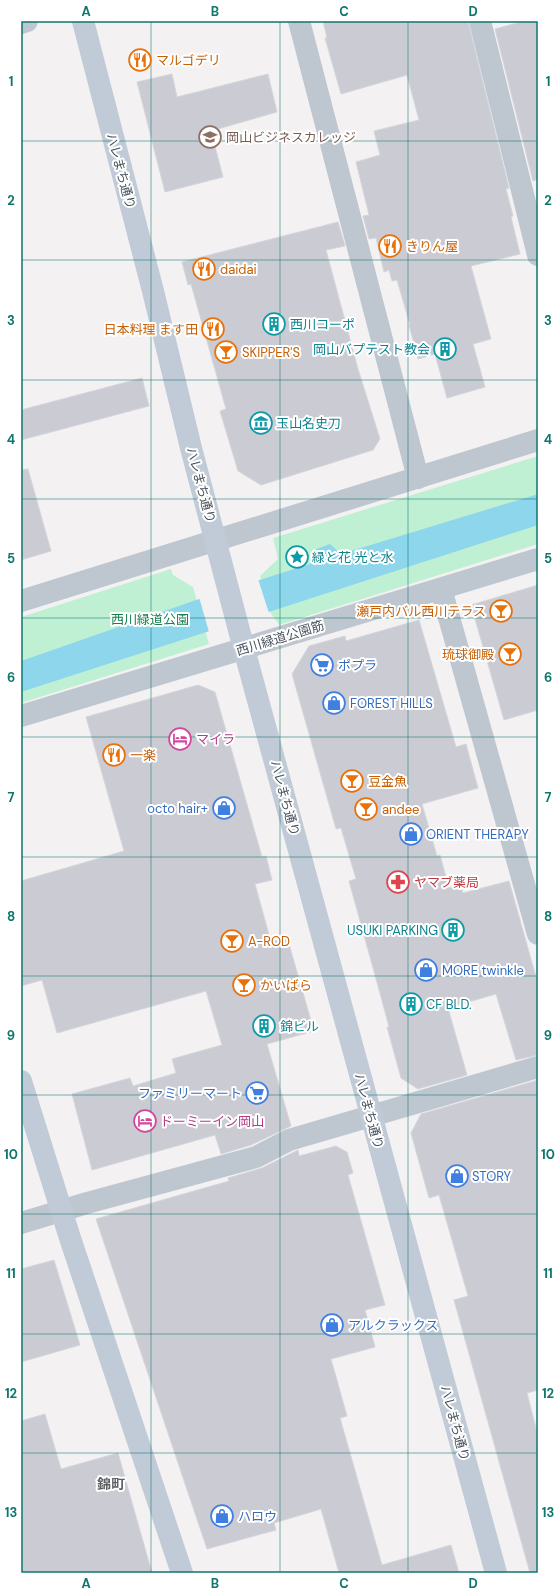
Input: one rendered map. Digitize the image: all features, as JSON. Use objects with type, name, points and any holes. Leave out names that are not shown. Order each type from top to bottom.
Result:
[{"type":"street","points":[[21,23],[27,21]]},
{"type":"street","name":"ハレまち通り","points":[[82,21],[237,624],[496,1573]]},
{"type":"street","points":[[299,21],[418,478]]},
{"type":"street","points":[[480,21],[538,255]]},
{"type":"street","points":[[21,601],[538,440]]},
{"type":"street","name":"西川緑道公園筋","points":[[21,716],[538,559]]},
{"type":"street","points":[[441,589],[538,934]]},
{"type":"street","points":[[21,1223],[256,1157],[289,1140],[538,1067]]},
{"type":"street","points":[[21,1081],[61,1211],[182,1573]]},
{"type":"green space","points":[[538,456],[538,544],[279,625],[270,612],[260,576],[278,559],[273,538]]},
{"type":"green space","name":"西川緑道公園","points":[[171,569],[173,575],[193,587],[209,644],[21,703],[21,617]]},
{"type":"water","points":[[538,494],[538,525],[21,692],[21,661],[196,600],[310,564],[314,550],[330,544],[341,554]]},
{"type":"pier","points":[[258,579],[269,613],[209,632],[199,597]]},
{"type":"building","points":[[323,21],[468,21],[509,188],[506,189],[520,254],[471,266],[491,339],[473,344],[485,387],[447,398],[435,354],[418,359],[397,280],[392,281],[389,270],[384,272],[376,238],[369,239],[363,216],[369,215],[356,162],[380,155],[374,131],[419,120],[407,75],[341,94],[325,38],[327,38]]},
{"type":"building","points":[[524,21],[538,21],[538,179],[533,181],[495,29]]},
{"type":"building","points":[[172,74],[177,97],[268,74],[277,112],[211,131],[223,177],[165,192],[137,82]]},
{"type":"building","points":[[338,222],[345,246],[326,250],[358,369],[380,439],[373,450],[261,485],[238,471],[220,411],[226,409],[191,284],[188,285],[182,262]]},
{"type":"building","points":[[142,378],[149,406],[21,440],[21,410]]},
{"type":"building","points":[[28,469],[51,551],[21,560],[21,470]]},
{"type":"building","points":[[538,585],[538,710],[504,720],[471,605]]},
{"type":"building","points":[[419,620],[456,747],[466,744],[478,788],[422,804],[437,856],[440,855],[449,888],[460,885],[463,893],[509,881],[538,984],[538,1055],[516,1060],[496,994],[448,1008],[467,1075],[418,1089],[401,1078],[387,1027],[389,1027],[349,881],[356,879],[341,828],[336,829],[292,674],[309,646],[345,636],[346,641]]},
{"type":"building","points":[[198,685],[215,692],[262,857],[266,856],[272,880],[255,884],[271,942],[287,937],[314,1031],[267,1044],[291,1126],[251,1145],[221,1154],[215,1135],[92,1170],[72,1094],[130,1078],[133,1086],[176,1073],[172,1059],[222,1045],[206,991],[57,1033],[42,980],[21,986],[21,881],[124,851],[86,717]]},
{"type":"building","points":[[538,1080],[538,1390],[527,1393],[538,1436],[538,1573],[530,1573],[454,1300],[468,1296],[439,1195],[429,1198],[411,1133],[421,1114]]},
{"type":"building","points":[[336,1146],[347,1152],[353,1173],[348,1175],[385,1305],[365,1310],[375,1347],[331,1359],[347,1416],[340,1418],[382,1565],[451,1545],[459,1573],[339,1573],[321,1509],[274,1523],[276,1530],[207,1549],[96,1219],[229,1181],[228,1178],[262,1168],[298,1150],[299,1156]]},
{"type":"building","points":[[54,1260],[80,1345],[21,1362],[21,1269]]},
{"type":"building","points":[[45,1414],[61,1469],[118,1453],[152,1573],[21,1573],[21,1421]]},
{"type":"place","name":"マルゴデリ","points":[[140,60]]},
{"type":"place","name":"岡山ビジネスカレッジ","points":[[210,137]]},
{"type":"place","name":"きりん屋","points":[[390,246]]},
{"type":"place","name":"daidai","points":[[204,269]]},
{"type":"place","name":"西川コーポ","points":[[274,324]]},
{"type":"place","name":"日本料理 ます田","points":[[213,329]]},
{"type":"place","name":"岡山バプテスト教会","points":[[445,349]]},
{"type":"place","name":"SKIPPER'S","points":[[226,352]]},
{"type":"place","name":"玉山名史刀","points":[[261,423]]},
{"type":"place","name":"緑と花 光と水","points":[[297,557]]},
{"type":"place","name":"瀬戸内バル西川テラス","points":[[501,611]]},
{"type":"place","name":"琉球御殿","points":[[510,654]]},
{"type":"place","name":"ポプラ","points":[[322,665]]},
{"type":"place","name":"FOREST HILLS","points":[[334,703]]},
{"type":"place","name":"マイラ","points":[[180,739]]},
{"type":"place","name":"一楽","points":[[114,755]]},
{"type":"place","name":"豆金魚","points":[[352,781]]},
{"type":"place","name":"octo hair+","points":[[224,808]]},
{"type":"place","name":"andee","points":[[366,809]]},
{"type":"place","name":"ORIENT THERAPY","points":[[411,834]]},
{"type":"place","name":"ヤマブ薬局","points":[[398,882]]},
{"type":"place","name":"USUKI PARKING","points":[[453,930]]},
{"type":"place","name":"A-ROD","points":[[232,941]]},
{"type":"place","name":"MORE twinkle","points":[[426,970]]},
{"type":"place","name":"かいばら","points":[[244,985]]},
{"type":"place","name":"CF BLD.","points":[[411,1004]]},
{"type":"place","name":"錦ビル","points":[[264,1026]]},
{"type":"place","name":"ファミリーマート","points":[[257,1093]]},
{"type":"place","name":"ドーミーイン岡山","points":[[145,1121]]},
{"type":"place","name":"STORY","points":[[457,1176]]},
{"type":"place","name":"アルクラックス","points":[[332,1325]]},
{"type":"place","name":"ハロウ","points":[[222,1516]]},
{"type":"district","name":"錦町","points":[[111,1484]]}]
